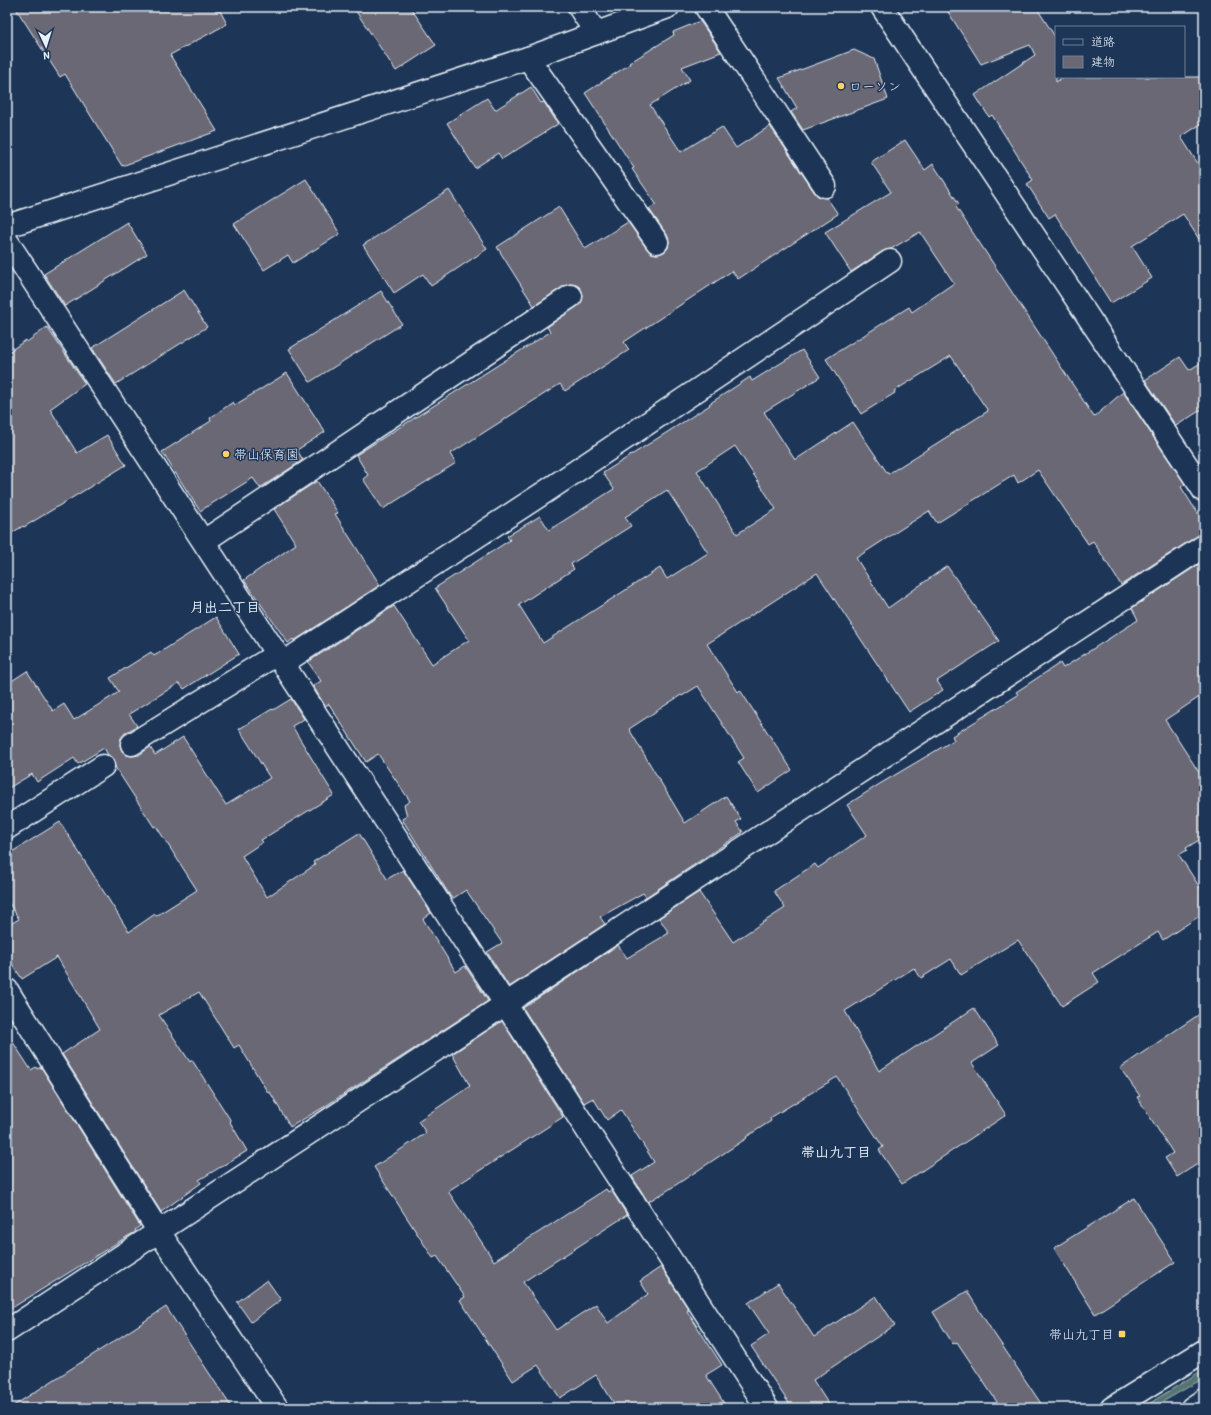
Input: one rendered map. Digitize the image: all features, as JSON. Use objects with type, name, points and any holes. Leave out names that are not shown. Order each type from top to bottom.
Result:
[{"type":"street","points":[[579,7],[596,33]]},
{"type":"street","points":[[7,226],[528,58],[668,7]]},
{"type":"street","points":[[706,7],[825,186]]},
{"type":"street","points":[[882,7],[1204,491]]},
{"type":"street","points":[[528,58],[657,242]]},
{"type":"street","points":[[7,241],[204,541],[767,1408]]},
{"type":"street","points":[[132,744],[280,658],[545,492],[890,261]]},
{"type":"street","points":[[204,541],[571,296]]},
{"type":"street","points":[[7,1331],[1204,546]]},
{"type":"street","points":[[7,828],[103,766]]},
{"type":"street","points":[[7,990],[159,1232],[277,1408]]},
{"type":"street","points":[[1112,1408],[1204,1351]]},
{"type":"street","points":[[1192,1408],[1204,1400]]},
{"type":"green space","points":[[1204,1369],[1204,1378],[1152,1408],[1142,1408]]},
{"type":"building","points":[[15,7],[218,7],[227,24],[170,55],[217,131],[122,166],[65,74],[60,77]]},
{"type":"building","points":[[353,7],[410,7],[436,45],[396,71]]},
{"type":"building","points":[[945,7],[1036,7],[1055,36],[1056,82],[1062,78],[1204,77],[1204,122],[1181,137],[1204,173],[1204,247],[1183,214],[1132,246],[1152,278],[1111,303],[1055,214],[1049,218],[1027,184],[1033,180],[992,115],[989,117],[975,95],[1035,55],[1030,45],[981,64]]},
{"type":"building","points":[[700,21],[721,52],[682,67],[690,80],[650,105],[681,152],[722,127],[736,148],[770,126],[815,193],[820,197],[827,198],[838,214],[738,279],[732,271],[624,342],[629,350],[565,391],[560,384],[450,454],[456,463],[383,509],[363,479],[368,475],[356,455],[550,332],[547,327],[578,306],[582,301],[583,295],[581,289],[576,285],[570,284],[564,286],[534,306],[497,247],[559,207],[585,249],[628,222],[651,253],[658,254],[664,252],[668,248],[669,241],[667,235],[649,209],[656,204],[632,169],[634,168],[585,93],[674,35],[673,32]]},
{"type":"building","name":"ローソン","points":[[854,50],[874,59],[888,99],[803,130],[791,112],[797,108],[779,78]]},
{"type":"building","points":[[531,87],[541,103],[544,102],[558,124],[502,159],[498,153],[475,168],[447,123],[487,98],[495,110]]},
{"type":"building","points":[[905,140],[925,170],[933,164],[959,204],[956,207],[1094,417],[1123,392],[1185,484],[1181,487],[1204,523],[1204,534],[1197,536],[1121,585],[1093,541],[1088,544],[1038,470],[1018,483],[1014,475],[937,523],[929,511],[856,558],[888,608],[947,566],[999,641],[937,681],[943,690],[909,712],[817,573],[707,644],[738,692],[740,690],[792,770],[758,793],[738,762],[744,758],[698,686],[682,696],[681,695],[629,729],[685,823],[726,796],[741,819],[736,822],[743,832],[646,897],[643,893],[600,917],[605,924],[509,987],[487,952],[502,943],[466,890],[452,899],[402,819],[407,816],[404,805],[410,801],[378,754],[366,762],[329,704],[325,706],[313,686],[321,681],[308,662],[394,606],[432,664],[469,640],[435,588],[510,540],[507,536],[540,516],[549,530],[614,489],[603,473],[710,405],[709,404],[750,377],[752,381],[802,350],[820,377],[764,412],[795,460],[853,422],[888,474],[988,411],[951,356],[894,391],[895,393],[861,414],[826,359],[909,307],[912,312],[954,283],[920,232],[891,249],[883,251],[851,272],[825,232],[891,192],[871,162]],"holes":[[[735,446],[776,509],[737,534],[697,471]],[[667,490],[708,553],[667,579],[660,568],[543,643],[519,605],[574,569],[571,564],[631,526],[625,517]]]},
{"type":"building","points":[[306,179],[340,234],[293,263],[288,255],[264,270],[234,224]]},
{"type":"building","points":[[449,190],[487,249],[431,286],[423,274],[394,293],[363,245]]},
{"type":"building","points":[[127,222],[147,254],[65,306],[44,274]]},
{"type":"building","points":[[184,290],[207,327],[116,384],[92,348]]},
{"type":"building","points":[[381,291],[402,324],[310,382],[289,349]]},
{"type":"building","points":[[47,327],[85,384],[50,409],[77,453],[107,435],[126,465],[7,536],[7,353],[26,340],[27,342]]},
{"type":"building","points":[[1180,357],[1189,370],[1204,361],[1204,408],[1176,426],[1145,380]]},
{"type":"building","points":[[287,373],[325,432],[297,450],[303,460],[260,488],[253,478],[200,511],[162,452],[211,421],[210,418],[233,402],[235,405]]},
{"type":"building","points":[[317,481],[338,513],[335,514],[380,585],[294,641],[293,639],[288,643],[244,580],[296,544],[274,509]]},
{"type":"building","points":[[1204,561],[1204,694],[1165,720],[1204,780],[1204,837],[1186,848],[1187,850],[1179,855],[1204,894],[1204,913],[1163,940],[1158,932],[1093,973],[1099,982],[1062,1006],[1018,940],[961,975],[951,959],[921,978],[914,968],[845,1011],[879,1071],[974,1008],[999,1045],[972,1063],[1006,1115],[902,1184],[879,1150],[883,1147],[837,1077],[770,1118],[771,1121],[746,1137],[747,1138],[648,1202],[632,1176],[654,1162],[621,1110],[607,1120],[593,1098],[584,1103],[523,1008],[618,945],[627,958],[669,933],[659,918],[699,892],[733,942],[785,908],[774,891],[815,864],[818,868],[867,835],[847,805],[954,740],[952,736],[1018,695],[1016,692],[1060,663],[1063,668],[1138,620],[1132,608]]},
{"type":"building","points":[[216,617],[239,654],[184,689],[179,683],[129,714],[137,726],[125,733],[121,738],[120,745],[122,751],[126,755],[133,756],[139,755],[150,747],[155,755],[183,737],[226,805],[270,778],[239,729],[291,699],[304,719],[292,726],[334,795],[261,840],[263,842],[242,856],[267,897],[315,865],[313,862],[359,833],[387,879],[403,870],[431,913],[423,919],[456,972],[465,966],[488,1001],[324,1107],[290,1127],[270,1092],[268,1093],[239,1045],[234,1048],[199,992],[159,1015],[190,1062],[192,1060],[231,1121],[230,1122],[247,1151],[199,1180],[201,1183],[161,1212],[62,1054],[100,1029],[57,957],[22,979],[7,956],[7,926],[19,919],[7,900],[7,855],[60,822],[129,932],[155,914],[156,916],[197,890],[156,826],[154,827],[115,767],[113,759],[108,755],[104,748],[78,764],[74,758],[37,782],[32,774],[7,789],[7,684],[27,671],[53,711],[64,704],[74,720],[119,692],[110,678],[151,652],[154,656]]},
{"type":"building","points":[[1204,1011],[1204,1160],[1177,1177],[1165,1158],[1173,1153],[1137,1097],[1140,1096],[1120,1068]]},
{"type":"building","points":[[502,1021],[563,1117],[448,1191],[494,1261],[606,1189],[608,1192],[611,1190],[627,1215],[523,1282],[556,1330],[596,1304],[608,1323],[648,1294],[640,1281],[661,1267],[722,1365],[706,1375],[727,1408],[617,1408],[596,1375],[560,1398],[538,1365],[513,1381],[460,1300],[465,1297],[437,1256],[433,1258],[374,1167],[426,1133],[418,1121],[470,1086],[452,1054]]},
{"type":"building","points":[[7,1033],[31,1070],[36,1067],[37,1069],[41,1067],[140,1226],[135,1230],[136,1232],[7,1311]]},
{"type":"building","points":[[1134,1198],[1175,1262],[1095,1314],[1054,1248]]},
{"type":"building","points":[[267,1280],[281,1300],[251,1322],[237,1302]]},
{"type":"building","points":[[778,1283],[814,1337],[876,1296],[895,1325],[813,1380],[831,1408],[792,1408],[751,1346],[769,1334],[748,1303]]},
{"type":"building","points":[[967,1291],[1044,1408],[1001,1408],[957,1342],[953,1344],[933,1312]]},
{"type":"building","points":[[166,1307],[232,1408],[10,1408],[119,1338]]},
{"type":"place","name":"ローソン","points":[[841,86]]},
{"type":"place","name":"帯山保育園","points":[[226,454]]},
{"type":"place","name":"帯山九丁目","points":[[1122,1334]]},
{"type":"district","name":"月出二丁目","points":[[225,606]]},
{"type":"district","name":"帯山九丁目","points":[[836,1151]]}]
